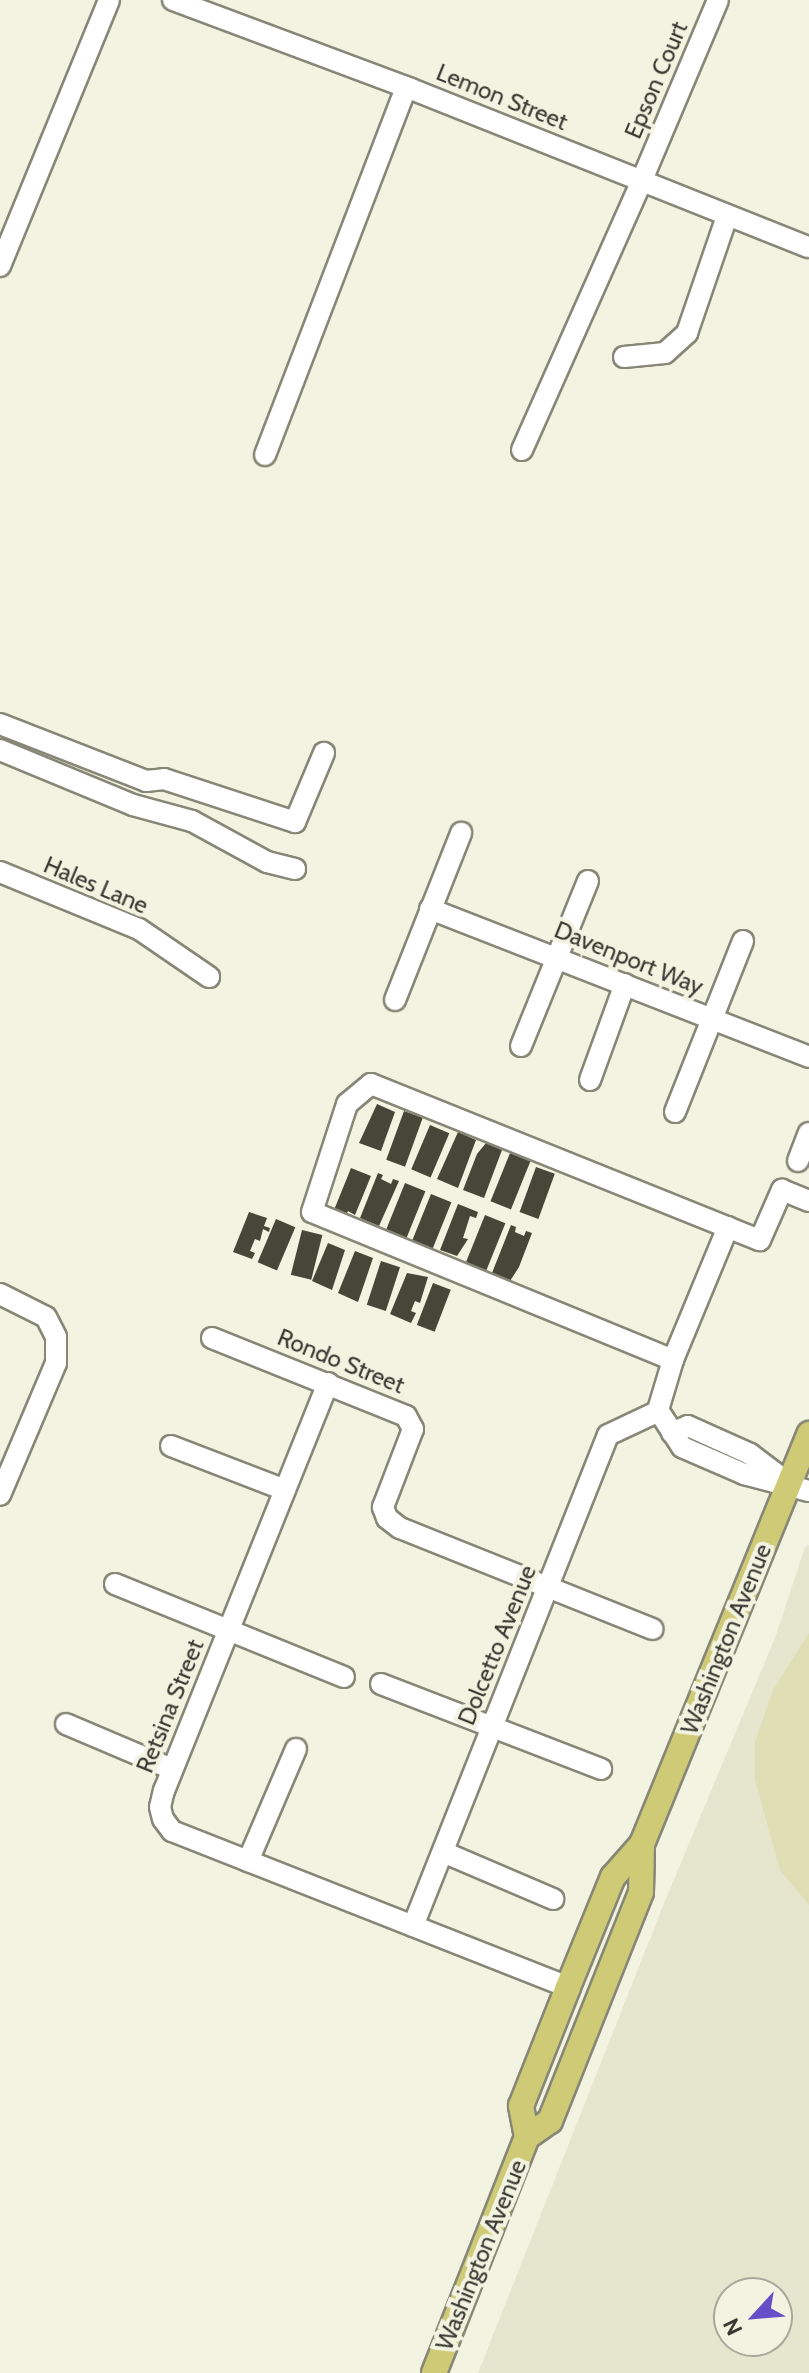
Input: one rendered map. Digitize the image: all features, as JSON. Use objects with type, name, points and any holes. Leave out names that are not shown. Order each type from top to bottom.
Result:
[{"type":"main road","name":"Washington Avenue","points":[[434,2373],[527,2137],[521,2106],[568,1987],[613,1877],[642,1844],[799,1488],[809,1434]]},
{"type":"main road","name":"Washington Avenue","points":[[527,2137],[550,2121],[641,1892],[642,1844]]},
{"type":"street","points":[[0,266],[109,0]]},
{"type":"street","name":"Lemon Street","points":[[173,0],[406,87],[809,247]]},
{"type":"street","name":"Epson Court","points":[[522,450],[718,0]]},
{"type":"street","points":[[265,455],[406,87]]},
{"type":"street","points":[[624,357],[665,353],[687,333],[727,216]]},
{"type":"street","points":[[0,724],[146,781],[164,779],[295,822],[324,753]]},
{"type":"street","points":[[0,750],[133,805],[192,821],[267,862],[295,869]]},
{"type":"street","points":[[395,1000],[461,833]]},
{"type":"street","name":"Hales Lane","points":[[0,872],[139,929],[209,977]]},
{"type":"street","points":[[521,1046],[588,881]]},
{"type":"street","name":"Davenport Way","points":[[430,909],[809,1057]]},
{"type":"street","points":[[675,1112],[743,941]]},
{"type":"street","points":[[590,1080],[625,984]]},
{"type":"street","points":[[673,1360],[312,1212],[347,1104],[371,1084],[760,1240],[782,1190],[809,1201]]},
{"type":"street","points":[[798,1161],[809,1133]]},
{"type":"street","points":[[728,1227],[673,1360],[659,1411],[682,1447],[744,1474],[799,1488]]},
{"type":"street","points":[[0,1294],[46,1317],[56,1337],[56,1363],[0,1495]]},
{"type":"street","name":"Rondo Street","points":[[212,1338],[406,1416],[413,1429],[383,1507],[387,1518],[400,1528],[548,1588]]},
{"type":"street","name":"Retsina Street","points":[[328,1383],[172,1769],[160,1807],[163,1819],[172,1831],[568,1987]]},
{"type":"street","name":"Dolcetto Avenue","points":[[413,1926],[608,1435],[659,1411]]},
{"type":"street","points":[[171,1446],[285,1490]]},
{"type":"street","points":[[115,1584],[344,1677]]},
{"type":"street","points":[[548,1588],[653,1629]]},
{"type":"street","points":[[381,1684],[601,1769]]},
{"type":"street","points":[[66,1724],[172,1769]]},
{"type":"street","points":[[248,1861],[296,1749]]},
{"type":"street","points":[[443,1852],[553,1899]]},
{"type":"shaded area","points":[[809,1545],[809,2373],[478,2373],[665,1901],[775,1638],[805,1547]]},
{"type":"green space","points":[[809,1633],[809,1905],[780,1870],[755,1780],[755,1742],[773,1690]]},
{"type":"building","points":[[377,1104],[395,1112],[381,1151],[359,1143]]},
{"type":"building","points":[[404,1111],[423,1118],[405,1167],[386,1160]]},
{"type":"building","points":[[430,1125],[449,1133],[431,1177],[411,1169]]},
{"type":"building","points":[[458,1132],[476,1140],[458,1188],[437,1179]]},
{"type":"building","points":[[486,1143],[502,1150],[484,1198],[463,1190],[477,1154]]},
{"type":"building","points":[[510,1153],[530,1161],[511,1209],[491,1201]]},
{"type":"building","points":[[536,1167],[555,1174],[538,1219],[520,1212]]},
{"type":"building","points":[[351,1168],[371,1176],[355,1215],[348,1211],[346,1215],[334,1210]]},
{"type":"building","points":[[378,1173],[383,1175],[381,1179],[391,1184],[393,1179],[399,1181],[379,1226],[360,1218]]},
{"type":"building","points":[[405,1183],[425,1191],[406,1239],[386,1231]]},
{"type":"building","points":[[431,1194],[451,1202],[432,1250],[412,1242]]},
{"type":"building","points":[[458,1204],[478,1212],[476,1218],[470,1216],[463,1238],[468,1239],[457,1256],[440,1250]]},
{"type":"building","points":[[249,1212],[267,1218],[264,1226],[270,1228],[269,1232],[263,1229],[260,1241],[255,1239],[250,1251],[255,1253],[252,1259],[233,1252]]},
{"type":"building","points":[[485,1215],[505,1223],[486,1272],[465,1264]]},
{"type":"building","points":[[276,1219],[295,1227],[277,1270],[258,1262]]},
{"type":"building","points":[[511,1225],[516,1227],[515,1232],[524,1236],[526,1231],[532,1233],[510,1281],[492,1273]]},
{"type":"building","points":[[302,1230],[322,1235],[311,1280],[291,1275]]},
{"type":"building","points":[[328,1243],[345,1250],[332,1290],[312,1281]]},
{"type":"building","points":[[355,1251],[373,1258],[358,1302],[338,1293]]},
{"type":"building","points":[[381,1261],[400,1267],[386,1311],[367,1305]]},
{"type":"building","points":[[407,1273],[428,1277],[420,1303],[415,1301],[411,1311],[416,1313],[411,1323],[390,1314]]},
{"type":"building","points":[[433,1283],[451,1290],[435,1332],[417,1325]]}]
